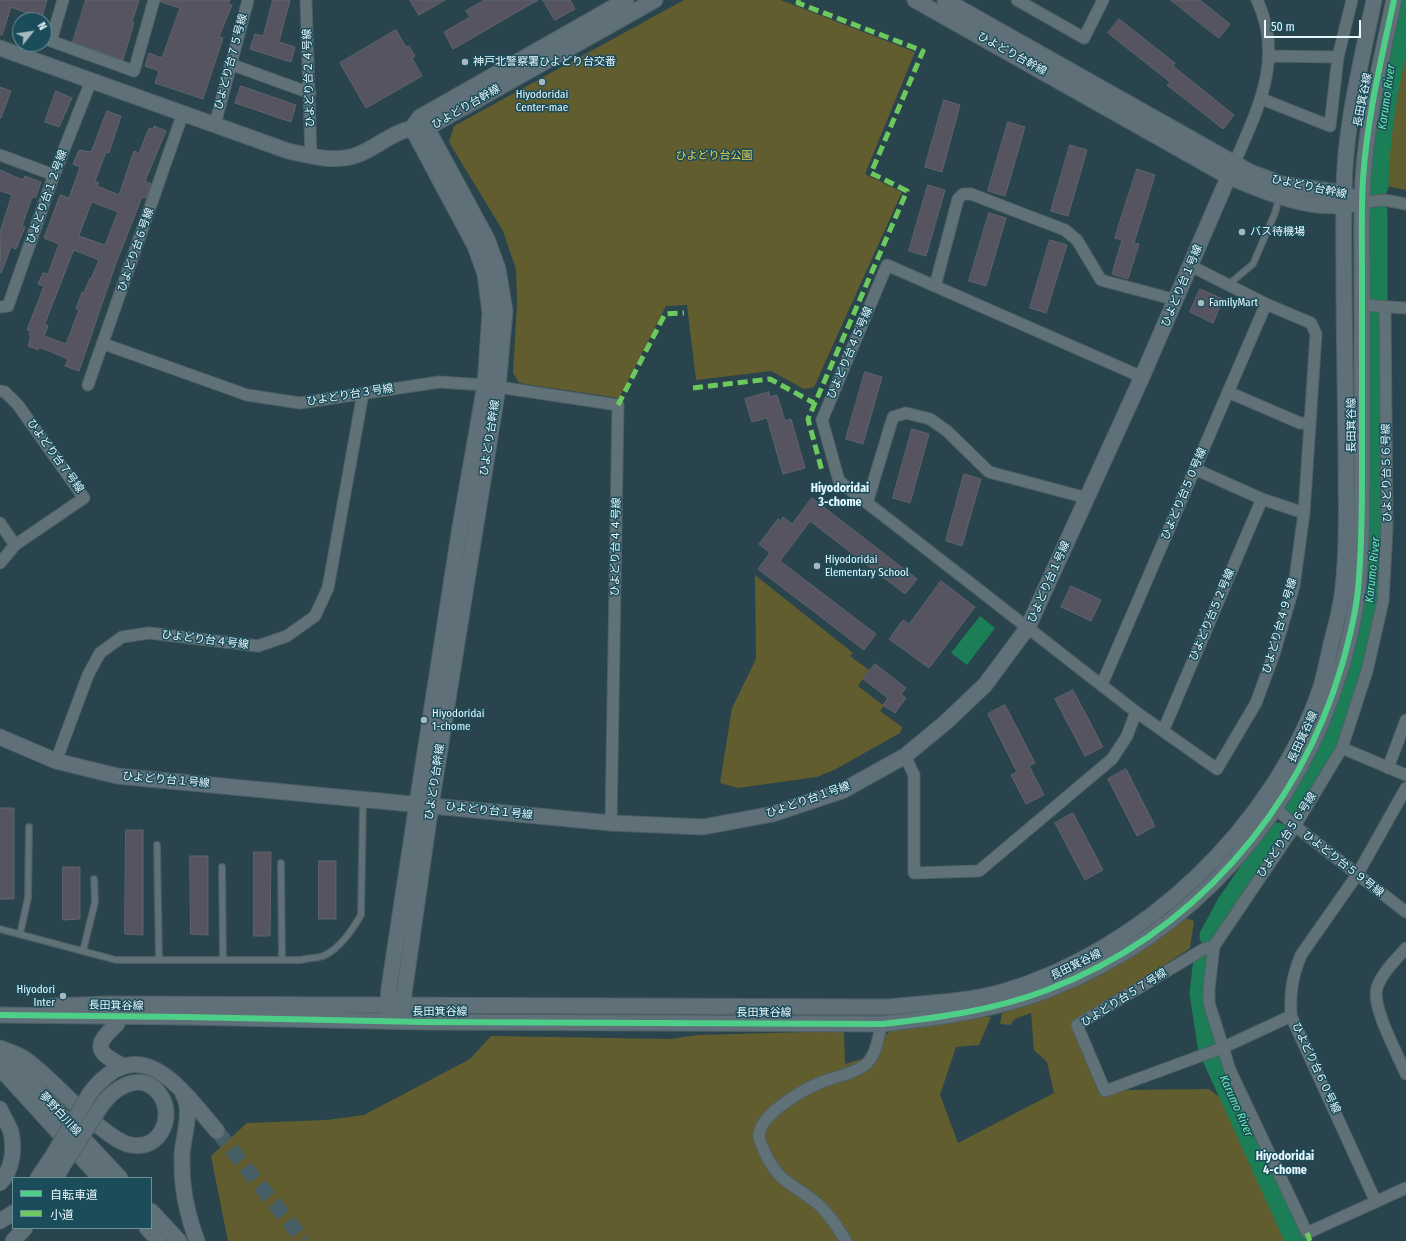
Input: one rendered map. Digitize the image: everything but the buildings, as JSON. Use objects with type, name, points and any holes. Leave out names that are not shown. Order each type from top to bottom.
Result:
[{"type":"street","points":[[63,0],[51,41],[134,71],[154,0]]},
{"type":"street","name":"ひよどり台７５号線","points":[[215,124],[248,0]]},
{"type":"street","name":"ひよどり台２４号線","points":[[306,0],[311,157]]},
{"type":"street","name":"ひよどり台幹線","points":[[420,124],[626,0]]},
{"type":"street","name":"ひよどり台幹線","points":[[420,124],[655,0]]},
{"type":"street","name":"ひよどり台幹線","points":[[915,0],[1232,170],[1250,172],[1282,184],[1362,202]]},
{"type":"street","name":"ひよどり台幹線","points":[[946,0],[1279,198],[1317,205],[1344,199]]},
{"type":"street","points":[[1017,0],[1084,38],[1103,0]]},
{"type":"street","name":"ひよどり台１号線","points":[[0,737],[56,762],[117,776],[424,804],[611,823],[703,827],[773,814],[842,791],[905,756],[946,722],[985,685],[1028,628],[1142,377],[1262,99],[1269,56],[1267,32],[1257,0]]},
{"type":"street","points":[[1262,99],[1330,126],[1338,57],[1352,0]]},
{"type":"street","name":"長田箕谷線","points":[[0,1015],[236,1019],[394,1014],[888,1007],[948,1001],[1000,992],[1041,978],[1088,956],[1139,925],[1205,869],[1233,839],[1264,798],[1304,727],[1321,686],[1343,589],[1346,526],[1344,199],[1350,116],[1374,0]]},
{"type":"street","name":"長田箕谷線","points":[[0,1007],[108,1004],[394,1014],[882,1024],[949,1017],[1046,991],[1096,969],[1148,938],[1216,881],[1276,809],[1318,734],[1334,693],[1350,638],[1358,590],[1362,524],[1362,202],[1368,120],[1394,0]]},
{"type":"street","points":[[0,48],[288,151],[311,157],[333,158],[357,155],[420,124]]},
{"type":"street","points":[[1269,56],[1338,57]]},
{"type":"street","points":[[230,64],[310,93]]},
{"type":"street","name":"ひよどり台１２号線","points":[[0,307],[8,306],[54,175],[91,81]]},
{"type":"street","name":"ひよどり台６号線","points":[[88,385],[104,344],[183,114]]},
{"type":"street","name":"ひよどり台幹線","points":[[394,1014],[388,988],[424,804],[460,527],[492,386],[490,313],[485,274],[475,246],[420,124]]},
{"type":"street","points":[[0,155],[54,175]]},
{"type":"street","points":[[934,286],[958,199],[963,194],[971,194],[1065,230],[1077,240],[1101,280],[1176,300]]},
{"type":"street","points":[[1362,202],[1385,200],[1406,204]]},
{"type":"street","name":"ひよどり台４５号線","points":[[1028,628],[839,481],[822,420],[887,265],[1142,377]]},
{"type":"street","name":"ひよどり台４９号線","points":[[1028,628],[1102,684],[1136,712],[1216,769],[1256,702],[1275,651],[1294,586],[1304,513],[1316,334],[1312,324],[1266,304],[1190,266]]},
{"type":"street","name":"ひよどり台５０号線","points":[[1102,684],[1266,304]]},
{"type":"street","points":[[1362,305],[1406,308]]},
{"type":"street","name":"ひよどり台５６号線","points":[[1385,307],[1387,528],[1383,601],[1367,671],[1342,748],[1295,826],[1214,946],[1209,989],[1209,1003],[1230,1070],[1307,1233],[1406,1188]]},
{"type":"street","name":"ひよどり台３号線","points":[[104,344],[247,395],[300,403],[439,382],[492,386]]},
{"type":"street","name":"ひよどり台４４号線","points":[[492,386],[618,405],[611,823]]},
{"type":"street","name":"ひよどり台７号線","points":[[0,391],[5,392],[18,405],[84,498],[15,545],[0,563]]},
{"type":"street","points":[[1228,392],[1300,423],[1310,423]]},
{"type":"street","name":"ひよどり台４号線","points":[[56,762],[88,675],[100,653],[122,637],[149,633],[258,646],[287,636],[315,616],[328,588],[363,393]]},
{"type":"street","points":[[867,503],[893,417],[906,413],[930,419],[947,431],[989,472],[1087,498]]},
{"type":"street","points":[[1195,469],[1262,499],[1304,513]]},
{"type":"street","name":"ひよどり台５２号線","points":[[1163,731],[1262,499]]},
{"type":"street","points":[[0,523],[15,545]]},
{"type":"street","points":[[905,756],[914,775],[914,873],[979,872],[1112,759],[1127,736],[1136,712]]},
{"type":"street","points":[[1388,768],[1406,720]]},
{"type":"street","points":[[1342,748],[1406,775]]},
{"type":"street","name":"ひよどり台６０号線","points":[[1376,1202],[1291,1016],[1290,992],[1301,955],[1357,875],[1406,788]]},
{"type":"street","name":"ひよどり台５９号線","points":[[1264,798],[1295,826],[1406,912]]},
{"type":"street","name":"ひよどり台５７号線","points":[[1214,946],[1202,950],[1077,1025],[1105,1091],[1222,1048]]},
{"type":"street","points":[[1406,948],[1386,972],[1377,988],[1378,1008],[1406,1074]]},
{"type":"street","points":[[1222,1048],[1291,1016]]},
{"type":"street","points":[[0,1024],[116,1024],[236,1019]]},
{"type":"street","points":[[116,1024],[104,1036],[100,1043],[100,1048],[103,1055],[123,1066],[149,1066],[161,1072],[180,1088],[217,1131]]},
{"type":"street","points":[[846,1241],[831,1217],[818,1204],[790,1185],[772,1169],[758,1138],[761,1125],[782,1104],[818,1083],[840,1077],[865,1065],[870,1059],[878,1042],[878,1035],[882,1024]]},
{"type":"street","points":[[0,1049],[25,1058],[113,1137],[131,1145],[144,1144],[156,1138],[166,1123],[166,1104],[155,1088],[146,1084],[130,1083],[114,1090],[101,1106],[57,1168],[40,1177]]},
{"type":"street","name":"夢野白川線","points":[[0,1049],[119,1177]]},
{"type":"street","points":[[57,1168],[90,1093],[101,1079],[123,1066]]},
{"type":"street","name":"夢野白川線","points":[[0,1068],[99,1177]]},
{"type":"street","points":[[180,1088],[186,1098],[187,1113],[182,1156],[183,1184],[188,1217],[197,1241]]},
{"type":"street","points":[[0,1110],[11,1132],[12,1160],[0,1183]]},
{"type":"street","points":[[152,1213],[179,1241]]},
{"type":"street","points":[[0,1221],[12,1215]]},
{"type":"street","points":[[13,1241],[24,1229]]},
{"type":"street","points":[[148,1229],[159,1241]]},
{"type":"lane","points":[[1228,285],[1253,264],[1275,213],[1279,198]]},
{"type":"lane","points":[[0,929],[116,960],[301,960],[322,956],[335,948],[352,930],[361,915],[363,799]]},
{"type":"lane","points":[[20,934],[28,898],[29,827]]},
{"type":"lane","points":[[157,845],[159,960]]},
{"type":"lane","points":[[282,863],[282,960]]},
{"type":"lane","points":[[222,867],[223,960]]},
{"type":"lane","points":[[83,951],[95,902],[94,879]]},
{"type":"green space","name":"ひよどり台公園","points":[[684,0],[781,0],[915,52],[865,174],[902,192],[814,387],[804,389],[771,371],[696,380],[687,305],[666,306],[619,398],[519,383],[513,373],[517,303],[516,269],[503,231],[449,142],[454,126]]},
{"type":"green space","points":[[1406,10],[1406,190],[1382,185],[1379,118]]},
{"type":"green space","points":[[755,575],[853,653],[850,656],[869,670],[858,686],[884,706],[880,711],[902,727],[900,733],[836,769],[817,777],[738,788],[720,783],[732,708],[756,659]]},
{"type":"green space","points":[[1182,917],[1194,921],[1190,948],[1072,1026],[1099,1094],[1122,1090],[1209,1089],[1223,1100],[1242,1131],[1300,1241],[228,1241],[211,1156],[247,1123],[327,1120],[364,1115],[470,1059],[491,1036],[670,1039],[698,1035],[844,1031],[845,1064],[862,1059],[890,1031],[941,1024],[976,1015],[991,1017],[979,1045],[956,1047],[940,1095],[958,1143],[1054,1093],[1047,1062],[1034,1050],[1031,1013],[1015,1019],[1010,1025],[1000,1024],[1002,1013],[1051,996],[1138,953]]},
{"type":"shaded area","points":[[980,616],[995,628],[967,665],[951,653]]},
{"type":"waterway","name":"Karumo River","points":[[1377,186],[1382,119],[1390,74],[1406,8]]},
{"type":"waterway","name":"Karumo River","points":[[1376,212],[1376,303]]},
{"type":"waterway","name":"Karumo River","points":[[1295,808],[1318,770],[1342,715],[1363,656],[1377,540],[1376,317]]},
{"type":"waterway","name":"Karumo River","points":[[1211,936],[1229,903],[1277,834]]},
{"type":"waterway","name":"Karumo River","points":[[1205,959],[1201,993],[1209,1045]]},
{"type":"waterway","name":"Karumo River","points":[[1214,1058],[1297,1241]]},
{"type":"tunnel","points":[[217,1131],[304,1241]]},
{"type":"marked path","points":[[799,0],[798,3],[923,51],[871,173],[907,191],[808,419],[822,471]]},
{"type":"marked path","points":[[618,405],[665,314],[684,313]]},
{"type":"marked path","points":[[693,388],[770,379],[814,403]]},
{"type":"marked path","points":[[1307,1233],[1310,1241]]},
{"type":"cycle path","points":[[0,1015],[422,1022],[882,1024],[966,1012],[1027,997],[1047,990],[1100,966],[1148,937],[1193,902],[1233,862],[1268,818],[1298,770],[1323,719],[1347,646],[1357,598],[1361,545],[1363,179],[1371,111],[1394,0]]},
{"type":"place","name":"神戸北警察署ひよどり台交番","points":[[465,62]]},
{"type":"place","name":"Hiyodoridai Center-mae","points":[[542,82]]},
{"type":"place","name":"バス待機場","points":[[1242,232]]},
{"type":"place","name":"FamilyMart","points":[[1201,303]]},
{"type":"place","name":"Hiyodoridai Elementary School","points":[[817,566]]},
{"type":"place","name":"Hiyodoridai 1-chome","points":[[424,720]]},
{"type":"place","name":"Hiyodori Inter","points":[[63,996]]},
{"type":"district","name":"Hiyodoridai 3-chome","points":[[840,496]]},
{"type":"district","name":"Hiyodoridai 4-chome","points":[[1285,1164]]}]
